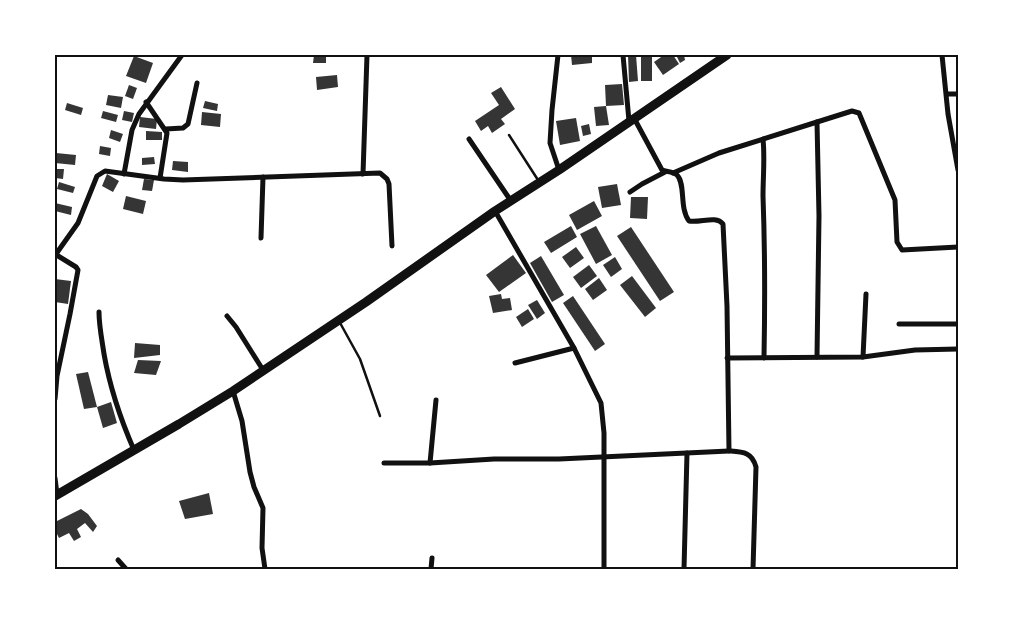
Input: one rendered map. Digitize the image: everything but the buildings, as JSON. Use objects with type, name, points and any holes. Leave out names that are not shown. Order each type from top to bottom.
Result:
[{"type":"highway","points":[[56,495],[233,391],[727,55]]},
{"type":"street","points":[[124,174],[132,130],[139,114],[182,55]]},
{"type":"street","points":[[363,174],[367,55]]},
{"type":"street","points":[[558,55],[550,143],[559,170]]},
{"type":"street","points":[[623,55],[632,120],[665,172]]},
{"type":"street","points":[[942,55],[948,114],[958,170]]},
{"type":"street","points":[[166,128],[183,128],[188,124],[197,83]]},
{"type":"street","points":[[947,94],[958,94]]},
{"type":"street","points":[[146,102],[166,128],[167,133],[160,178]]},
{"type":"street","points":[[630,192],[665,172],[674,173],[719,153],[852,111],[858,113],[895,200],[897,242],[902,250],[958,247]]},
{"type":"street","points":[[817,122],[819,216],[817,357]]},
{"type":"street","points":[[469,139],[511,201]]},
{"type":"street","points":[[763,139],[765,156],[763,183],[764,358]]},
{"type":"street","points":[[55,398],[57,376],[78,270],[56,254],[78,223],[97,176],[105,171],[183,180],[380,173],[387,179],[392,246]]},
{"type":"street","points":[[674,173],[678,176],[681,185],[684,211],[689,221],[697,222],[716,219],[721,220],[724,224],[729,451]]},
{"type":"street","points":[[261,238],[263,177]]},
{"type":"street","points":[[495,211],[574,348],[601,403],[604,434],[604,569]]},
{"type":"street","points":[[863,357],[866,294]]},
{"type":"street","points":[[99,312],[99,326],[108,378],[134,450]]},
{"type":"street","points":[[227,316],[263,370]]},
{"type":"street","points":[[898,324],[958,324]]},
{"type":"street","points":[[515,364],[574,348]]},
{"type":"street","points":[[727,358],[863,357],[915,350],[958,349]]},
{"type":"street","points":[[233,391],[242,421],[250,472],[263,508],[262,548],[265,569]]},
{"type":"street","points":[[430,463],[436,400]]},
{"type":"street","points":[[384,463],[559,459],[729,451],[750,454],[754,459],[756,467],[753,569]]},
{"type":"street","points":[[684,569],[687,453]]},
{"type":"street","points":[[55,478],[56,495]]},
{"type":"street","points":[[431,569],[432,558]]},
{"type":"street","points":[[118,560],[126,569]]},
{"type":"lane","points":[[509,135],[539,182]]},
{"type":"lane","points":[[338,320],[360,359],[380,416]]}]
